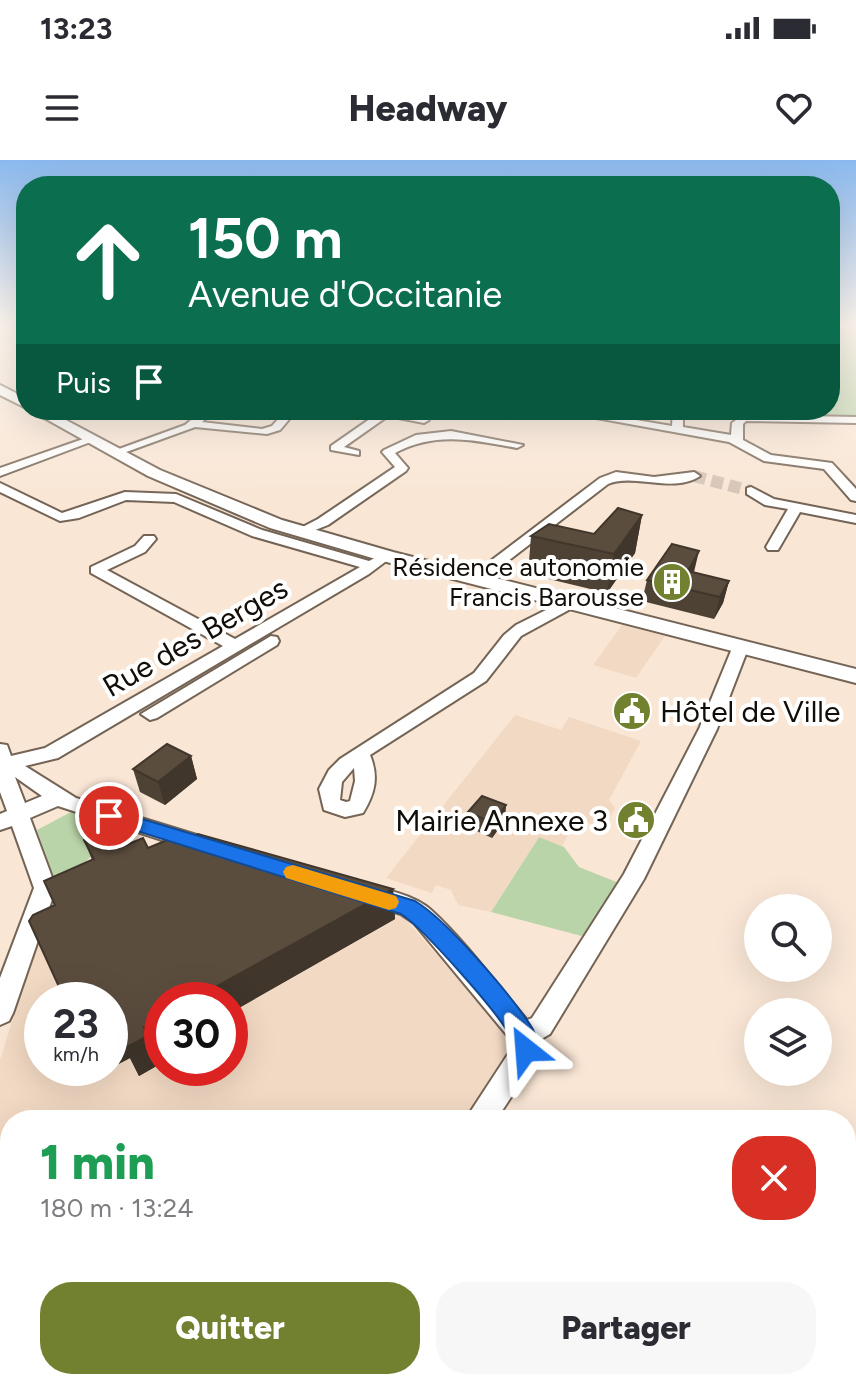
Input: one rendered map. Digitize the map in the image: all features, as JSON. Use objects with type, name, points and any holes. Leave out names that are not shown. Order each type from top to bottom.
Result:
[{"type":"main road","points":[[55,420],[114,453],[212,499],[327,539],[375,563],[477,578],[856,676]]},
{"type":"street","points":[[114,453],[199,420]]},
{"type":"street","points":[[194,424],[263,432],[276,428],[283,420]]},
{"type":"street","points":[[355,453],[335,448],[376,420]]},
{"type":"street","points":[[617,420],[737,437],[749,450],[768,458],[828,466],[856,497]]},
{"type":"street","points":[[677,430],[678,420]]},
{"type":"street","points":[[737,437],[737,423],[741,420]]},
{"type":"street","points":[[799,420],[856,420]]},
{"type":"street","points":[[300,532],[323,522],[402,468],[388,452],[419,436],[447,433],[517,445]]},
{"type":"street","points":[[0,472],[90,440]]},
{"type":"street","points":[[477,578],[604,481],[616,476],[654,481],[694,476]]},
{"type":"street","points":[[0,487],[60,517],[74,515],[125,496],[176,498],[257,533],[375,563]]},
{"type":"street","points":[[751,491],[770,502],[856,519]]},
{"type":"street","points":[[327,539],[347,504]]},
{"type":"street","points":[[773,547],[796,507]]},
{"type":"street","points":[[149,539],[140,549],[96,570],[236,646]]},
{"type":"street","name":"Rue des Berges","points":[[1,758],[51,753],[375,563],[382,574],[150,714]]},
{"type":"street","points":[[359,753],[480,677],[494,667],[515,633],[561,612],[570,603]]},
{"type":"street","points":[[523,1035],[541,1026],[633,879],[698,748],[741,646]]},
{"type":"street","points":[[51,753],[43,772],[51,791]]},
{"type":"street","points":[[1,758],[51,791],[227,852]]},
{"type":"street","points":[[0,1013],[45,888],[41,872],[13,822],[1,758]]},
{"type":"street","points":[[0,835],[51,791]]},
{"type":"street","points":[[347,889],[408,907],[422,916],[523,1035],[526,1050],[486,1110]]},
{"type":"shaded area","points":[[622,625],[665,636],[636,678],[593,665]]},
{"type":"shaded area","points":[[515,715],[561,730],[569,717],[641,741],[609,800],[615,808],[604,829],[577,819],[562,846],[538,838],[491,912],[458,905],[451,890],[436,885],[432,893],[386,878]]},
{"type":"shaded area","points":[[173,854],[401,915],[514,1040],[470,1110],[0,1110],[0,1060],[24,983],[24,1086],[128,1086],[128,982],[24,982],[46,913],[83,877]]},
{"type":"green space","points":[[840,381],[856,381],[856,418],[840,419]]},
{"type":"green space","points":[[71,812],[120,829],[58,888],[37,830]]},
{"type":"green space","points":[[539,837],[564,847],[579,867],[619,883],[589,938],[491,912]]},
{"type":"building","points":[[618,508],[642,515],[614,554],[531,536],[549,524],[594,534]]},
{"type":"building","points":[[672,544],[699,551],[688,571],[729,581],[720,597],[647,580]]},
{"type":"building","points":[[167,744],[191,756],[158,782],[133,769]]},
{"type":"building","points":[[482,796],[506,805],[493,823],[468,812]]},
{"type":"building","points":[[109,829],[119,848],[143,838],[148,848],[172,838],[176,843],[198,834],[393,889],[225,982],[144,982],[144,1038],[128,1046],[128,982],[57,982],[29,921],[33,915],[55,905],[44,881],[94,859],[84,840]]},
{"type":"tunnel","points":[[694,476],[751,491]]},
{"type":"slow traffic","points":[[293,872],[389,902]]},
{"type":"place","name":"Résidence autonomie Francis Barousse","points":[[672,582]]},
{"type":"place","name":"Hôtel de Ville","points":[[632,711]]},
{"type":"place","name":"Mairie Annexe 3","points":[[636,820]]},
{"type":"route","points":[[109,816],[408,907],[422,916],[471,970],[523,1035],[526,1050]]}]
